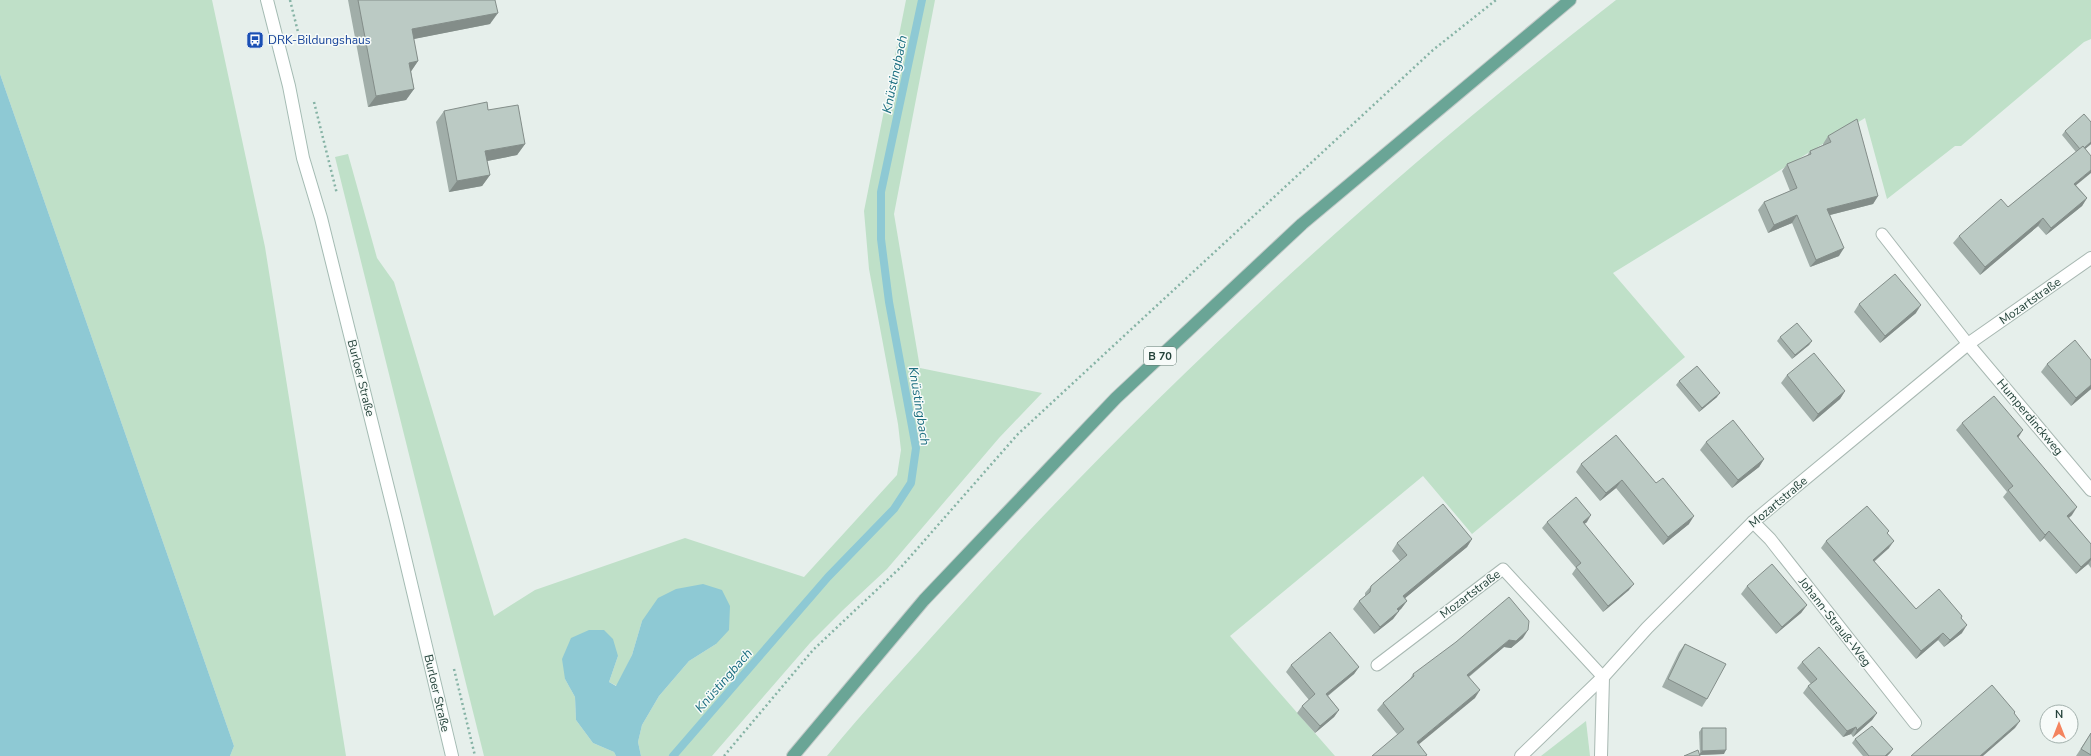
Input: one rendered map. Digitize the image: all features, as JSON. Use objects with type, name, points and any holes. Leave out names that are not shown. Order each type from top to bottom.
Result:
[{"type":"main road","name":"B 70","points":[[793,756],[924,600],[1116,398],[1302,224],[1570,0]]},
{"type":"street","name":"Burloer Straße","points":[[267,0],[289,86],[303,158],[321,218],[391,496],[452,756]]},
{"type":"street","name":"Mozartstraße","points":[[1521,756],[1603,677],[1647,628],[1753,522],[1968,344],[2091,258]]},
{"type":"street","name":"Humperdinckweg","points":[[1968,344],[2091,490]]},
{"type":"street","name":"Johann-Strauß-Weg","points":[[1753,522],[1770,539],[1915,723]]},
{"type":"street","points":[[1601,756],[1603,677]]},
{"type":"lane","points":[[1882,234],[1968,344]]},
{"type":"lane","name":"Mozartstraße","points":[[1377,665],[1503,568],[1603,677]]},
{"type":"path","points":[[724,756],[813,650],[902,566],[1018,434],[1433,50],[1496,0]]},
{"type":"green space","points":[[0,0],[212,0],[265,247],[346,756],[230,756],[234,746],[0,74]]},
{"type":"green space","points":[[906,0],[935,0],[894,214],[920,368],[1042,393],[999,438],[887,569],[810,643],[712,756],[641,756],[638,742],[642,725],[659,696],[689,661],[716,644],[642,621],[632,655],[617,686],[609,682],[618,656],[565,679],[575,697],[576,720],[593,743],[614,752],[616,756],[484,756],[335,157],[348,154],[377,258],[394,282],[494,616],[535,590],[685,538],[804,577],[897,475],[901,450],[898,424],[869,269],[864,211]]},
{"type":"green space","points":[[1616,0],[2091,0],[2091,39],[2084,42],[1961,146],[1955,146],[1887,199],[1865,118],[1613,273],[1685,357],[1472,534],[1423,476],[1230,636],[1335,756],[827,756],[886,687],[1024,536],[1103,454],[1185,374],[1352,218],[1527,71]]},
{"type":"green space","points":[[1586,721],[1590,756],[1541,756]]},
{"type":"water","points":[[0,74],[234,746],[230,756],[0,756]]},
{"type":"water","points":[[703,584],[722,590],[730,606],[729,630],[716,644],[689,661],[659,696],[642,725],[638,742],[641,756],[616,756],[614,752],[593,743],[576,720],[575,697],[565,679],[562,659],[571,638],[589,630],[604,630],[613,639],[618,656],[609,682],[616,686],[632,655],[642,621],[658,598],[676,589]]},
{"type":"building","points":[[358,0],[495,0],[498,13],[412,29],[418,61],[409,63],[414,89],[376,96]]},
{"type":"building","points":[[487,102],[488,110],[518,105],[525,144],[485,151],[490,175],[457,181],[444,111]]},
{"type":"building","points":[[2084,114],[2091,122],[2091,142],[2084,148],[2083,146],[2080,149],[2065,131]]},
{"type":"building","points":[[1857,119],[1878,196],[1827,209],[1844,248],[1816,260],[1797,215],[1774,225],[1764,202],[1797,188],[1787,164],[1811,154],[1810,151],[1831,142],[1828,136]]},
{"type":"building","points":[[2083,146],[2091,156],[2091,170],[2074,184],[2087,198],[2051,228],[2043,218],[1985,267],[1959,236],[2001,199],[2008,207]]},
{"type":"building","points":[[1895,274],[1921,305],[1885,336],[1859,304]]},
{"type":"building","points":[[1797,323],[1812,341],[1795,355],[1780,337]]},
{"type":"building","points":[[2075,340],[2091,360],[2091,385],[2076,398],[2047,364]]},
{"type":"building","points":[[1814,353],[1845,391],[1818,414],[1787,375]]},
{"type":"building","points":[[1697,366],[1720,393],[1702,408],[1679,381]]},
{"type":"building","points":[[1994,396],[2023,430],[2017,436],[2077,507],[2067,516],[2091,544],[2091,558],[2081,567],[2049,531],[2045,535],[2008,490],[2013,486],[1962,423]]},
{"type":"building","points":[[1733,420],[1764,459],[1738,480],[1706,442]]},
{"type":"building","points":[[1616,435],[1656,483],[1663,478],[1694,516],[1668,537],[1622,480],[1606,493],[1581,464]]},
{"type":"building","points":[[1576,497],[1591,515],[1583,522],[1634,584],[1608,606],[1576,567],[1581,563],[1547,522]]},
{"type":"building","points":[[1443,504],[1472,539],[1403,596],[1407,601],[1397,609],[1399,611],[1380,627],[1359,601],[1370,592],[1371,586],[1407,555],[1397,543]]},
{"type":"building","points":[[1867,506],[1889,531],[1887,533],[1894,541],[1873,560],[1916,609],[1939,589],[1962,616],[1961,618],[1967,625],[1950,640],[1943,633],[1921,651],[1826,541]]},
{"type":"building","points":[[1772,564],[1807,605],[1782,627],[1747,586]]},
{"type":"building","points":[[1509,597],[1529,621],[1528,630],[1516,641],[1509,640],[1467,675],[1480,690],[1417,742],[1427,755],[1372,756],[1404,729],[1383,703],[1414,676],[1413,674],[1456,642]]},
{"type":"building","points":[[1330,632],[1359,667],[1326,694],[1339,710],[1320,726],[1302,706],[1315,694],[1291,665]]},
{"type":"building","points":[[1685,644],[1726,664],[1707,699],[1668,679]]},
{"type":"building","points":[[1819,647],[1877,713],[1857,730],[1856,727],[1847,731],[1808,686],[1817,679],[1802,662]]},
{"type":"building","points":[[1992,685],[2015,712],[2014,713],[2020,721],[1980,756],[1911,756]]},
{"type":"building","points":[[1872,726],[1893,749],[1885,756],[1869,756],[1855,739]]},
{"type":"building","points":[[1702,728],[1726,728],[1726,750],[1702,751]]},
{"type":"building","points":[[2091,733],[2091,755],[2081,749]]},
{"type":"building","points":[[1698,750],[1700,756],[1684,756]]},
{"type":"waterway","name":"Knüstingbach","points":[[673,756],[828,577],[894,509],[911,483],[916,448],[889,302],[881,239],[881,192],[922,0]]},
{"type":"place","name":"DRK-Bildungshaus","points":[[255,40]]}]
